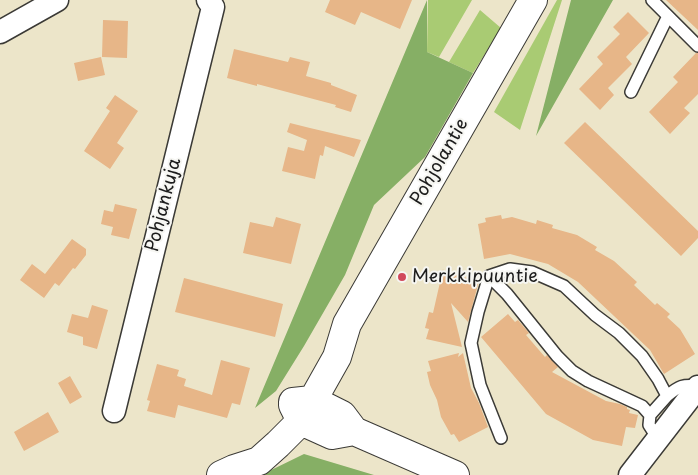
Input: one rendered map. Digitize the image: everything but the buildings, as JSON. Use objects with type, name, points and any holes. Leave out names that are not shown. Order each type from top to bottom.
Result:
[{"type":"street","points":[[0,32],[57,0]]},
{"type":"street","name":"Pohjankuja","points":[[114,410],[213,7],[208,0]]},
{"type":"street","name":"Pohjolantie","points":[[228,472],[246,449],[266,431],[302,408],[324,348],[347,324],[533,0]]},
{"type":"street","points":[[630,475],[698,386]]},
{"type":"street","points":[[302,408],[332,435],[354,430],[455,475]]},
{"type":"lane","points":[[652,0],[698,46]]},
{"type":"lane","points":[[631,92],[668,16]]},
{"type":"lane","points":[[489,276],[510,269],[532,272],[564,286],[595,315],[619,333],[642,356],[667,396]]},
{"type":"lane","points":[[489,276],[572,371],[588,381],[642,406],[650,415]]},
{"type":"lane","points":[[489,276],[471,343],[480,385],[501,438]]},
{"type":"lane","points":[[658,439],[649,425],[650,415],[676,388],[686,385],[698,386]]},
{"type":"green space","points":[[427,0],[427,52],[473,73],[425,157],[374,205],[345,275],[304,346],[276,391],[255,408]]},
{"type":"green space","points":[[428,0],[472,0],[439,57],[427,52]]},
{"type":"green space","points":[[557,0],[562,0],[520,130],[494,112]]},
{"type":"green space","points":[[571,0],[613,0],[536,136]]},
{"type":"green space","points":[[480,10],[501,28],[473,73],[449,62]]},
{"type":"green space","points":[[304,454],[374,475],[261,475]]},
{"type":"place","name":"Merkkipuuntie","points":[[402,277]]}]
